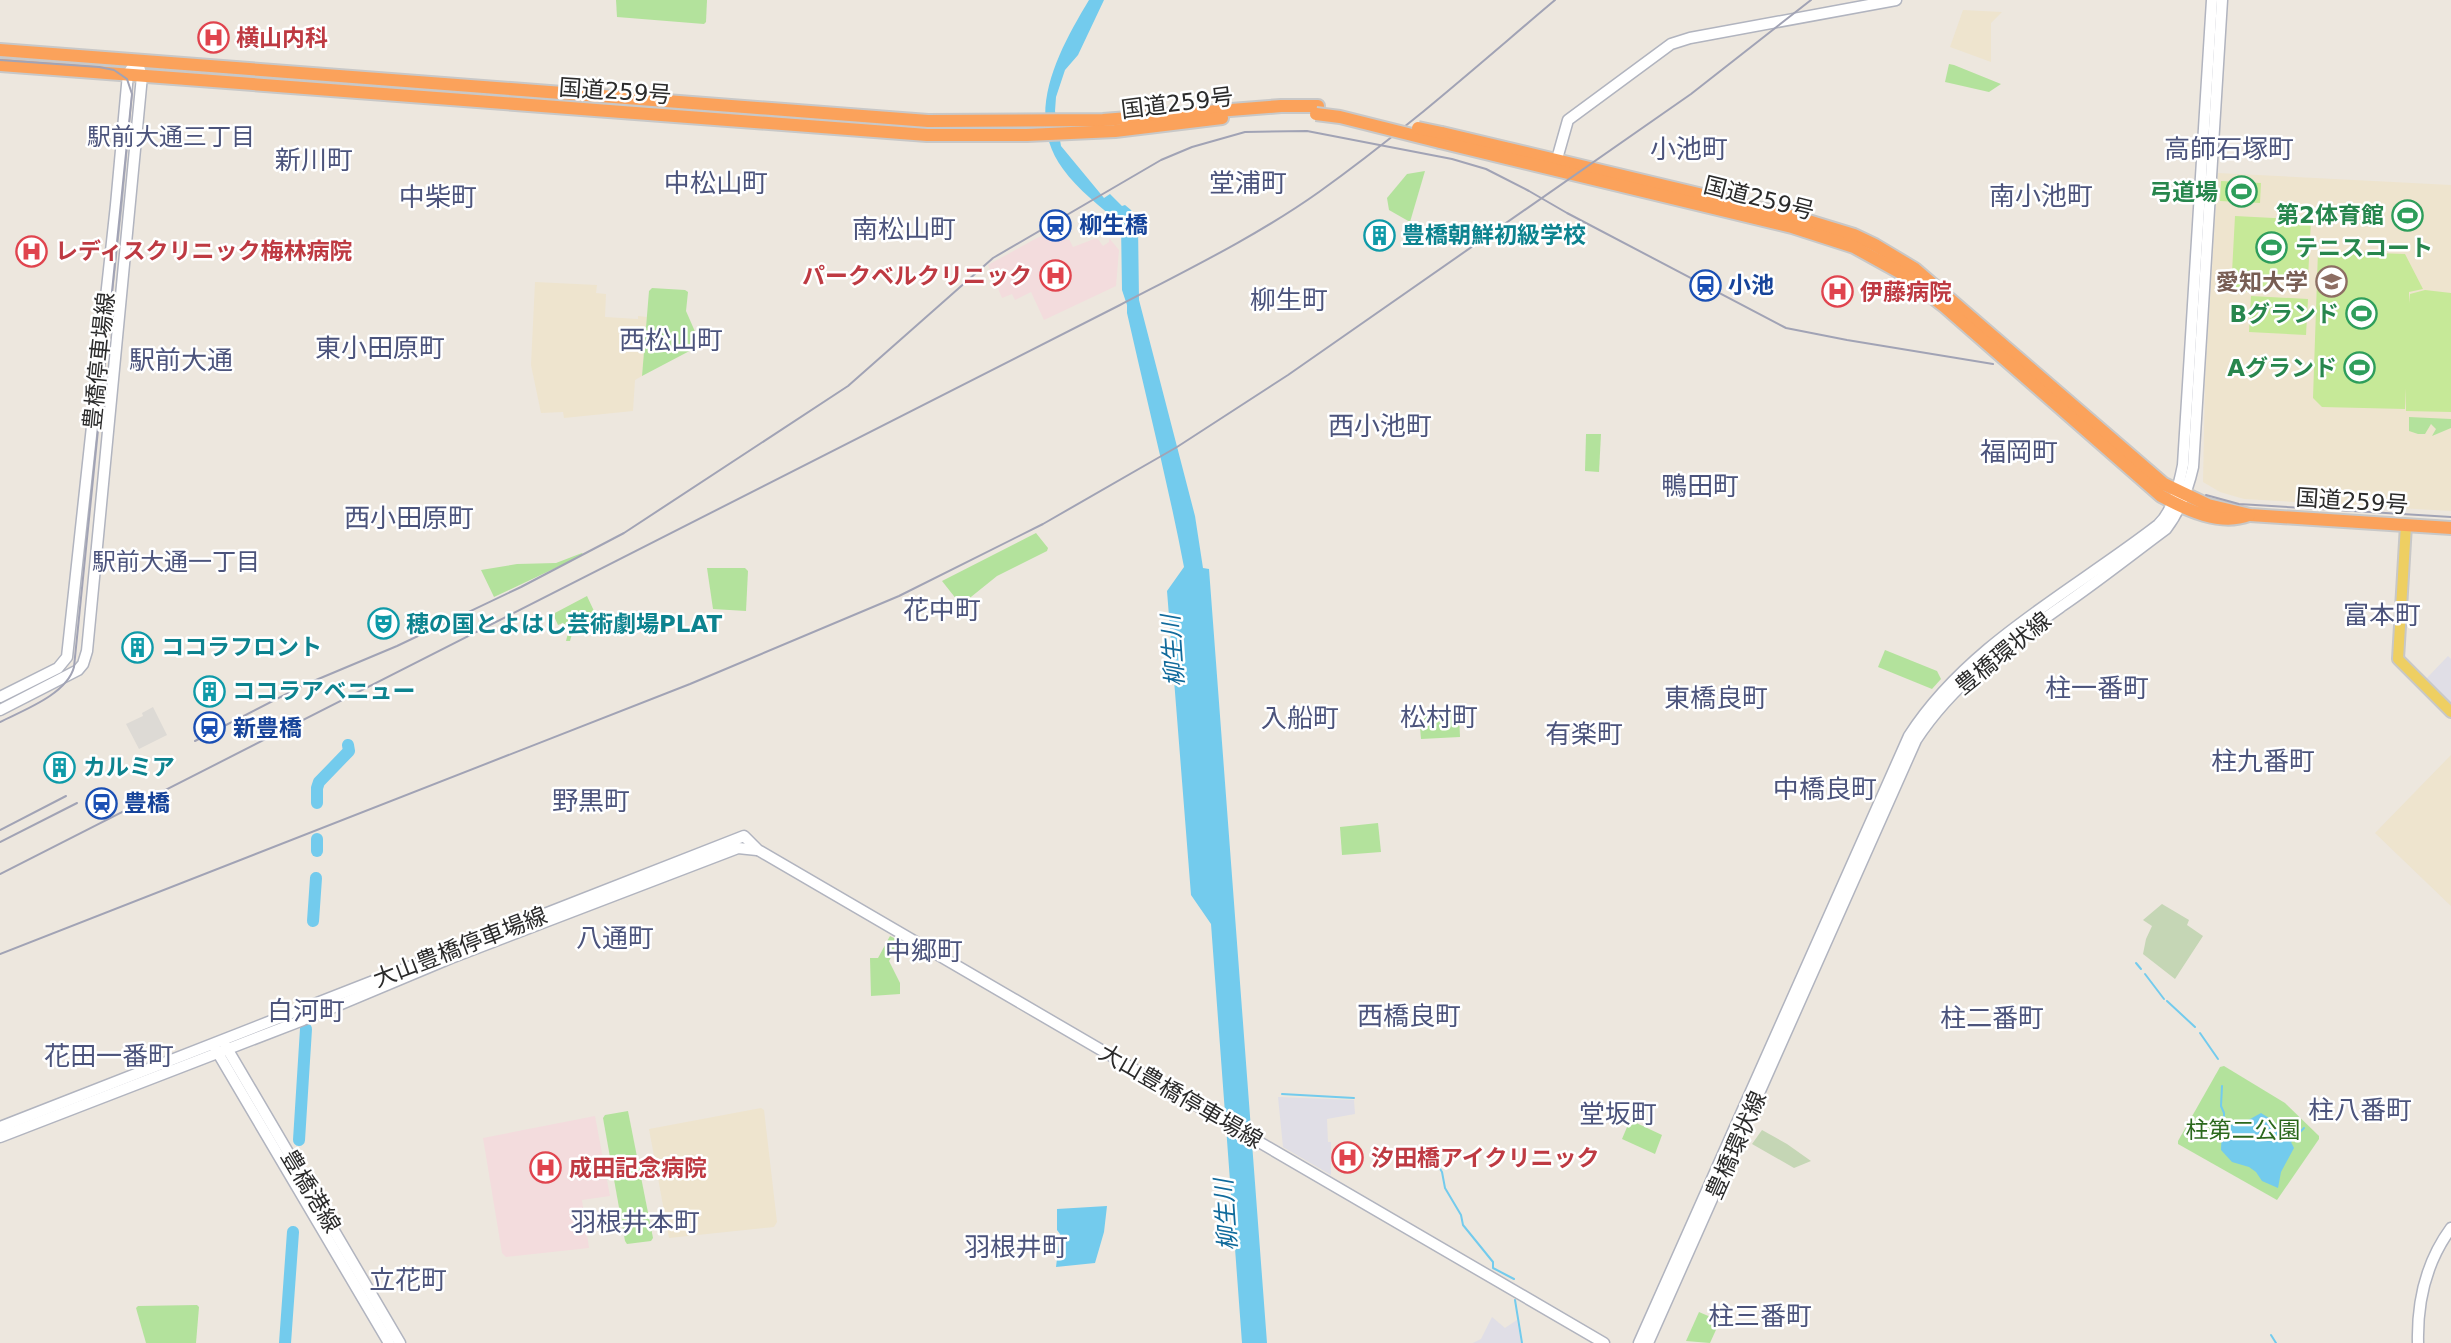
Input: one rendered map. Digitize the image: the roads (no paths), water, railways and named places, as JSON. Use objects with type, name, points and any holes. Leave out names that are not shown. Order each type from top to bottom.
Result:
[{"type":"highway","name":"国道259号","points":[[0,50],[1043,128]]},
{"type":"highway","name":"国道259号","points":[[0,65],[927,135],[1066,127],[1115,131],[1317,110],[1555,165],[1792,227],[1854,247],[1901,273],[1945,307],[2161,496],[2178,498],[2226,519],[2237,520],[2250,515],[2451,528]]},
{"type":"main road","points":[[1555,165],[1568,120],[1671,44],[1690,38],[1896,0]]},
{"type":"main road","name":"豊橋環状線","points":[[2178,498],[2185,439],[2212,0]]},
{"type":"main road","name":"豊橋環状線","points":[[1640,1343],[1886,794],[1916,740],[1948,698],[1987,660],[2050,609],[2166,529],[2193,467],[2222,0]]},
{"type":"main road","points":[[137,61],[142,76]]},
{"type":"main road","name":"豊橋停車場線","points":[[0,697],[58,668],[67,657],[128,75],[137,61]]},
{"type":"main road","name":"豊橋停車場線","points":[[0,710],[78,670],[83,664],[88,639],[142,76]]},
{"type":"main road","points":[[2406,525],[2398,659],[2451,712]]},
{"type":"main road","name":"豊橋環状線","points":[[1648,1343],[1886,794]]},
{"type":"main road","name":"大山豊橋停車場線","points":[[0,1137],[219,1046],[316,1002],[744,836],[758,850],[1604,1343]]},
{"type":"main road","name":"大山豊橋停車場線","points":[[0,1127],[219,1046],[303,1020],[451,958],[738,848],[758,850]]},
{"type":"main road","name":"豊橋港線","points":[[219,1046],[389,1343]]},
{"type":"main road","name":"豊橋港線","points":[[219,1046],[400,1343]]},
{"type":"main road","points":[[2418,1343],[2417,1315],[2420,1297],[2436,1251],[2451,1228]]},
{"type":"water","name":"柳生川","points":[[1089,0],[1104,0],[1078,55],[1065,70],[1056,97],[1055,111],[1061,146],[1104,198],[1110,194],[1122,206],[1125,205],[1131,210],[1138,225],[1139,300],[1195,516],[1203,568],[1209,569],[1267,1343],[1242,1343],[1211,924],[1191,895],[1167,591],[1184,567],[1122,290],[1121,224],[1069,177],[1051,148],[1046,127],[1046,105],[1057,61]]},
{"type":"water","points":[[2261,1113],[2280,1128],[2294,1148],[2281,1172],[2278,1188],[2262,1181],[2249,1167],[2232,1162],[2221,1150],[2222,1126],[2243,1123]]},
{"type":"water","points":[[1107,1206],[1104,1232],[1095,1263],[1056,1267],[1060,1234],[1057,1230],[1057,1209]]},
{"type":"waterway","points":[[317,803],[319,782],[349,751],[348,745]]},
{"type":"waterway","points":[[317,839],[317,851]]},
{"type":"waterway","points":[[313,921],[316,878]]},
{"type":"waterway","points":[[2136,963],[2141,969]]},
{"type":"waterway","points":[[2145,974],[2164,999]]},
{"type":"waterway","points":[[2167,1001],[2195,1027]]},
{"type":"waterway","points":[[299,1140],[306,1029]]},
{"type":"waterway","points":[[2200,1033],[2218,1059]]},
{"type":"waterway","points":[[2222,1086],[2224,1126]]},
{"type":"waterway","points":[[1282,1094],[1354,1098]]},
{"type":"waterway","points":[[2290,1142],[2304,1128]]},
{"type":"waterway","points":[[1427,1147],[1442,1172],[1445,1188],[1461,1215],[1463,1225],[1493,1262],[1493,1268],[1514,1279]]},
{"type":"waterway","points":[[285,1343],[293,1232]]},
{"type":"waterway","points":[[1515,1300],[1522,1343]]},
{"type":"waterway","points":[[2271,1335],[2276,1343]]},
{"type":"tram line","points":[[0,60],[114,70],[127,79],[132,94],[74,667],[70,677],[54,693],[0,722]]},
{"type":"railway","points":[[0,874],[1120,305],[1246,238],[1319,192],[1380,146],[1555,0]]},
{"type":"railway","points":[[0,954],[690,684],[899,596],[1043,524],[1177,447],[1288,375],[1691,94],[1811,0]]},
{"type":"railway","points":[[195,741],[304,685],[397,646],[521,587],[624,533],[848,386],[993,258],[1161,160],[1192,147],[1245,132],[1307,131],[1452,159],[1486,169],[1786,328],[1993,364]]},
{"type":"railway","points":[[2206,495],[2239,504],[2451,517]]},
{"type":"railway","points":[[0,830],[66,796]]},
{"type":"railway","points":[[0,842],[77,803]]},
{"type":"place","name":"横山内科","points":[[213,38]]},
{"type":"place","name":"弓道場","points":[[2241,192]]},
{"type":"place","name":"第2体育館","points":[[2407,215]]},
{"type":"place","name":"柳生橋","points":[[1056,225]]},
{"type":"place","name":"豊橋朝鮮初級学校","points":[[1379,235]]},
{"type":"place","name":"テニスコート","points":[[2272,248]]},
{"type":"place","name":"レディスクリニック梅林病院","points":[[32,251]]},
{"type":"place","name":"パークベルクリニック","points":[[1055,276]]},
{"type":"place","name":"愛知大学","points":[[2331,282]]},
{"type":"place","name":"小池","points":[[1705,285]]},
{"type":"place","name":"伊藤病院","points":[[1837,292]]},
{"type":"place","name":"Bグランド","points":[[2362,314]]},
{"type":"place","name":"Aグランド","points":[[2360,368]]},
{"type":"place","name":"穂の国とよはし芸術劇場PLAT","points":[[383,624]]},
{"type":"place","name":"ココラフロント","points":[[138,647]]},
{"type":"place","name":"ココラアベニュー","points":[[209,691]]},
{"type":"place","name":"新豊橋","points":[[210,728]]},
{"type":"place","name":"カルミア","points":[[60,767]]},
{"type":"place","name":"豊橋","points":[[101,803]]},
{"type":"place","name":"汐田橋アイクリニック","points":[[1348,1158]]},
{"type":"place","name":"成田記念病院","points":[[546,1168]]},
{"type":"district","name":"駅前大通三丁目","points":[[171,137]]},
{"type":"district","name":"小池町","points":[[1689,149]]},
{"type":"district","name":"高師石塚町","points":[[2229,149]]},
{"type":"district","name":"新川町","points":[[314,160]]},
{"type":"district","name":"中松山町","points":[[716,183]]},
{"type":"district","name":"堂浦町","points":[[1248,183]]},
{"type":"district","name":"南小池町","points":[[2041,196]]},
{"type":"district","name":"中柴町","points":[[438,197]]},
{"type":"district","name":"南松山町","points":[[904,229]]},
{"type":"district","name":"柳生町","points":[[1289,300]]},
{"type":"district","name":"西松山町","points":[[671,340]]},
{"type":"district","name":"東小田原町","points":[[380,348]]},
{"type":"district","name":"駅前大通","points":[[181,360]]},
{"type":"district","name":"西小池町","points":[[1380,426]]},
{"type":"district","name":"福岡町","points":[[2019,452]]},
{"type":"district","name":"鴨田町","points":[[1700,486]]},
{"type":"district","name":"西小田原町","points":[[409,518]]},
{"type":"district","name":"駅前大通一丁目","points":[[176,562]]},
{"type":"district","name":"花中町","points":[[942,610]]},
{"type":"district","name":"富本町","points":[[2382,615]]},
{"type":"district","name":"柱一番町","points":[[2097,688]]},
{"type":"district","name":"東橋良町","points":[[1716,698]]},
{"type":"district","name":"松村町","points":[[1439,717]]},
{"type":"district","name":"入船町","points":[[1300,718]]},
{"type":"district","name":"有楽町","points":[[1584,734]]},
{"type":"district","name":"柱九番町","points":[[2263,761]]},
{"type":"district","name":"中橋良町","points":[[1825,789]]},
{"type":"district","name":"野黒町","points":[[591,801]]},
{"type":"district","name":"八通町","points":[[615,938]]},
{"type":"district","name":"中郷町","points":[[924,951]]},
{"type":"district","name":"白河町","points":[[306,1011]]},
{"type":"district","name":"西橋良町","points":[[1409,1016]]},
{"type":"district","name":"柱二番町","points":[[1992,1018]]},
{"type":"district","name":"花田一番町","points":[[109,1056]]},
{"type":"district","name":"柱八番町","points":[[2360,1110]]},
{"type":"district","name":"堂坂町","points":[[1618,1114]]},
{"type":"district","name":"羽根井本町","points":[[635,1222]]},
{"type":"district","name":"羽根井町","points":[[1016,1247]]},
{"type":"district","name":"立花町","points":[[408,1280]]},
{"type":"district","name":"柱三番町","points":[[1760,1316]]},
{"type":"park label","name":"柱第二公園","points":[[2243,1130]]}]
